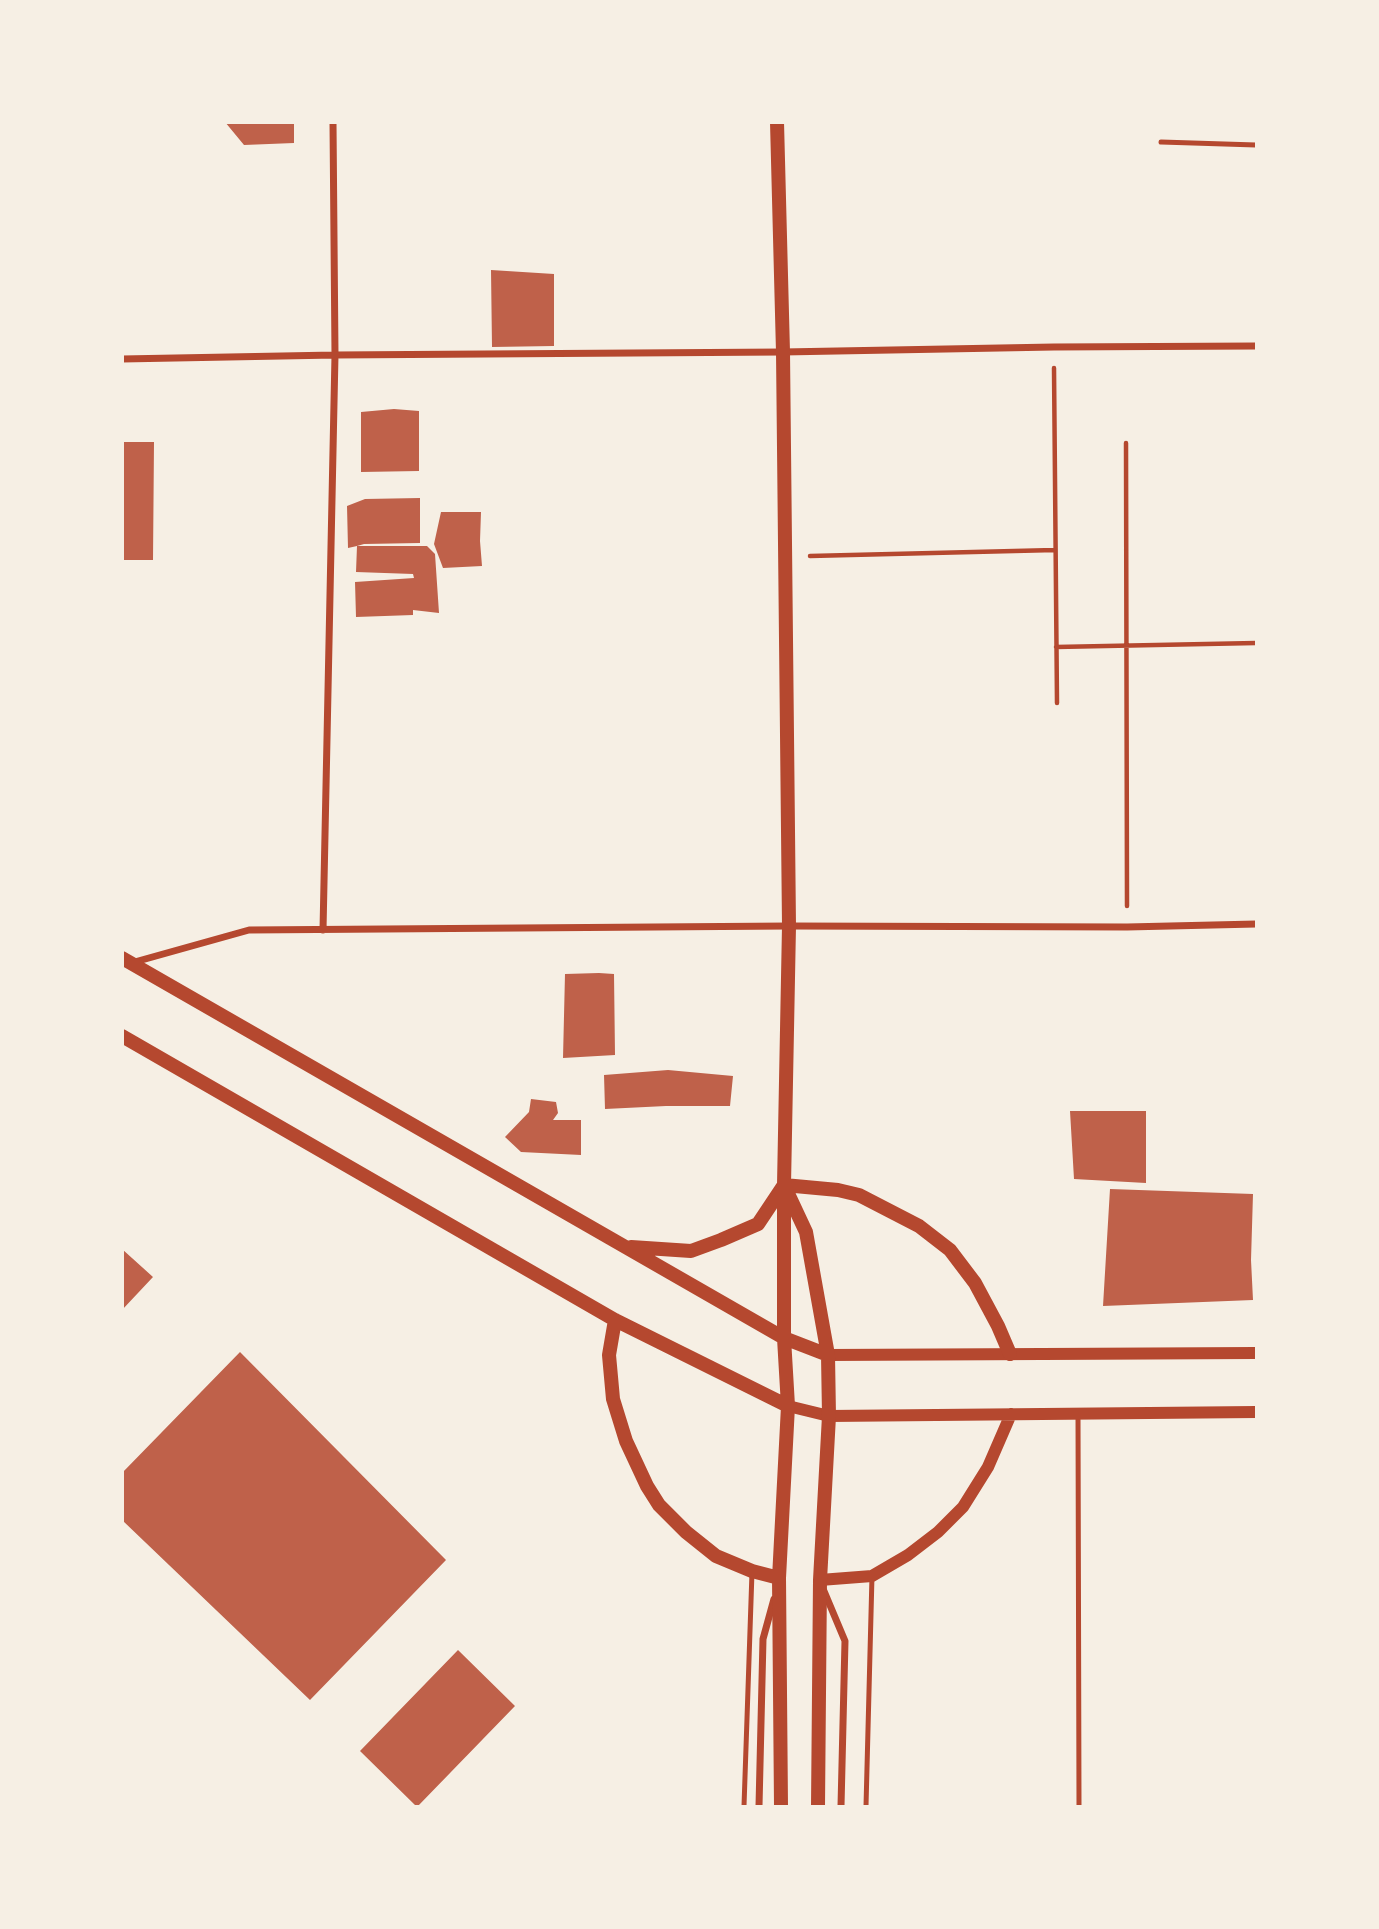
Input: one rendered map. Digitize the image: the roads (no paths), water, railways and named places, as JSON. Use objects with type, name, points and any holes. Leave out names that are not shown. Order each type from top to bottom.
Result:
[{"type":"main road","points":[[777,122],[783,352],[789,926],[784,1185],[788,1406],[779,1578],[781,1807]]},
{"type":"main road","points":[[125,964],[785,1338],[828,1355]]},
{"type":"main road","points":[[122,1036],[615,1320],[788,1406]]},
{"type":"main road","points":[[627,1247],[691,1251],[721,1240],[758,1224],[784,1185]]},
{"type":"main road","points":[[784,1185],[838,1190],[859,1195],[919,1226],[950,1250],[975,1283],[1010,1354]]},
{"type":"main road","points":[[784,1185],[806,1232],[828,1355],[829,1416],[820,1580],[818,1807]]},
{"type":"main road","points":[[615,1320],[609,1355],[613,1399],[626,1441],[659,1505],[686,1532],[716,1556],[752,1571],[779,1578]]},
{"type":"street","points":[[323,930],[335,355],[333,122]]},
{"type":"street","points":[[122,359],[1256,346]]},
{"type":"street","points":[[125,964],[249,930],[789,926],[1127,927],[1256,924]]},
{"type":"street","points":[[828,1355],[1256,1353]]},
{"type":"street","points":[[788,1406],[829,1416],[1256,1412]]},
{"type":"street","points":[[841,1807],[845,1641],[820,1580],[872,1576],[908,1555],[938,1532],[963,1507],[988,1467],[1011,1414]]},
{"type":"street","points":[[759,1807],[763,1639],[779,1578]]},
{"type":"lane","points":[[1161,142],[1256,145]]},
{"type":"lane","points":[[1078,1413],[1080,1807]]},
{"type":"lane","points":[[744,1807],[752,1571]]},
{"type":"lane","points":[[866,1807],[872,1576]]}]
